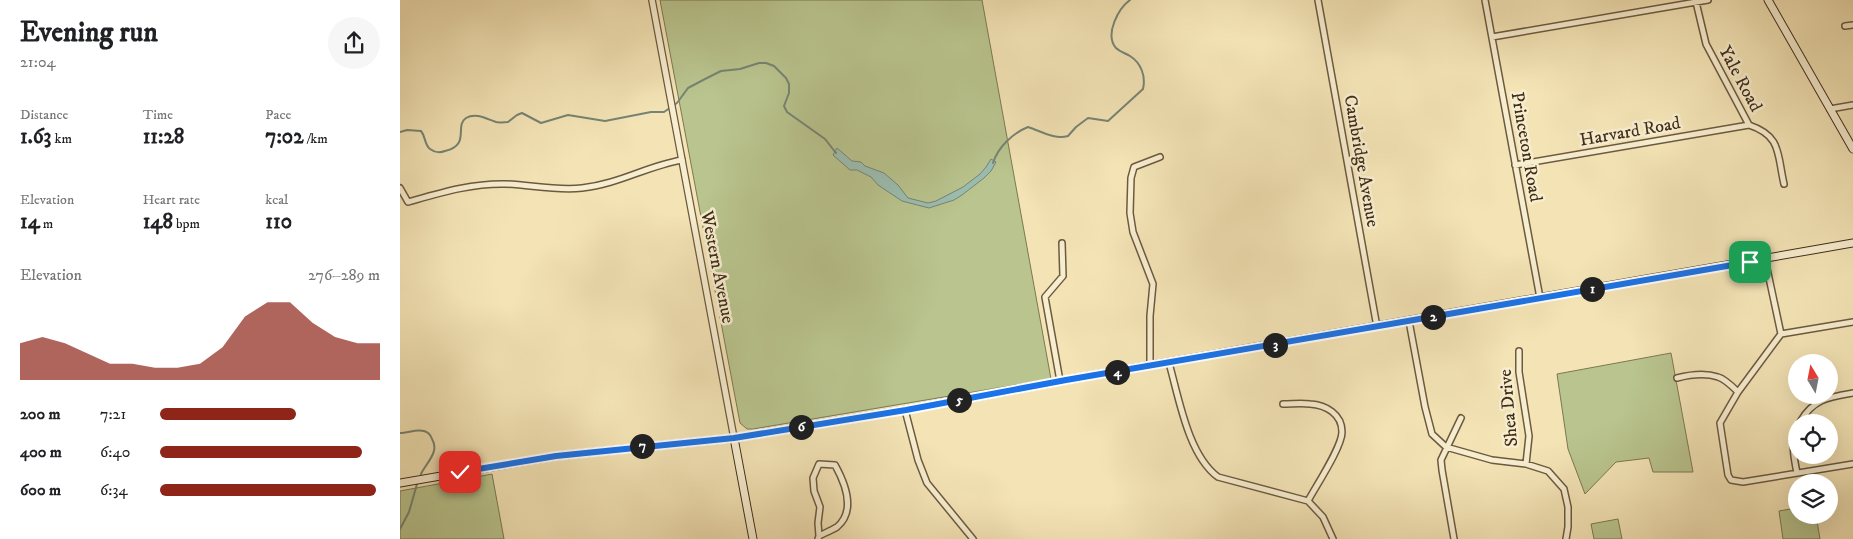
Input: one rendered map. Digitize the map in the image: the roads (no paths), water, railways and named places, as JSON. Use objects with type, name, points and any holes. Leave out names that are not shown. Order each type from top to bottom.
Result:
[{"type":"main road","points":[[1768,0],[1853,149]]},
{"type":"main road","points":[[400,483],[556,456],[734,438],[906,410],[1060,381],[1853,243]]},
{"type":"main road","name":"Western Avenue","points":[[734,438],[752,539]]},
{"type":"street","name":"Western Avenue","points":[[652,0],[734,438]]},
{"type":"street","name":"Cambridge Avenue","points":[[1318,0],[1377,327]]},
{"type":"street","name":"Princeton Road","points":[[1485,0],[1540,298]]},
{"type":"street","points":[[1492,37],[1708,0]]},
{"type":"street","name":"Yale Road","points":[[1696,2],[1706,44],[1749,125],[1758,128],[1774,141],[1784,184]]},
{"type":"street","points":[[1846,26],[1853,25]]},
{"type":"street","points":[[1830,109],[1853,105]]},
{"type":"street","name":"Harvard Road","points":[[1515,166],[1749,125]]},
{"type":"street","points":[[1150,366],[1150,316],[1153,284],[1133,232],[1130,213],[1131,178],[1134,167],[1160,157]]},
{"type":"street","points":[[400,188],[408,202],[450,190],[487,184],[581,188],[622,180],[662,164],[682,160]]},
{"type":"street","points":[[1060,381],[1044,297],[1063,276],[1062,243]]},
{"type":"street","points":[[1766,259],[1781,334]]},
{"type":"street","points":[[1409,321],[1432,434],[1446,447],[1492,460],[1526,464],[1548,471],[1564,489],[1568,507],[1566,539]]},
{"type":"street","points":[[1853,322],[1781,334],[1738,392],[1720,423],[1726,470],[1731,480],[1743,482],[1853,464]]},
{"type":"street","name":"Shea Drive","points":[[1519,350],[1519,372],[1529,436],[1526,464]]},
{"type":"street","points":[[1169,363],[1192,442],[1208,470],[1218,477],[1308,501],[1323,517],[1332,539]]},
{"type":"street","points":[[1677,378],[1689,375],[1716,376],[1738,392]]},
{"type":"street","points":[[1806,414],[1813,405],[1831,397],[1853,393]]},
{"type":"street","points":[[1283,404],[1311,404],[1328,408],[1338,417],[1342,432],[1333,458],[1308,501]]},
{"type":"street","points":[[906,410],[916,454],[927,484],[973,539]]},
{"type":"street","points":[[1454,539],[1441,460],[1461,418]]},
{"type":"street","points":[[819,464],[835,465],[844,482],[848,506],[846,514],[837,526],[818,537],[820,508],[814,491],[813,478],[819,464]]},
{"type":"street","points":[[1795,464],[1797,473]]},
{"type":"waterway","points":[[993,163],[1002,146],[1028,127],[1053,136],[1068,136],[1088,118],[1108,121],[1143,89],[1144,79],[1140,66],[1134,59],[1116,48],[1112,36],[1114,22],[1121,9],[1130,0]]},
{"type":"waterway","points":[[400,132],[407,130],[421,131],[428,147],[433,151],[441,152],[458,144],[463,121],[470,116],[497,122],[508,122],[522,113],[541,123],[568,115],[605,121],[651,112],[664,112],[677,103],[688,88],[721,71],[766,63],[774,66],[786,78],[789,84],[789,93],[784,106],[787,112],[825,139],[836,153]]},
{"type":"waterway","points":[[400,433],[424,431],[432,438],[434,444],[433,453],[421,474]]},
{"type":"waterway","points":[[400,529],[409,512],[417,484]]}]
